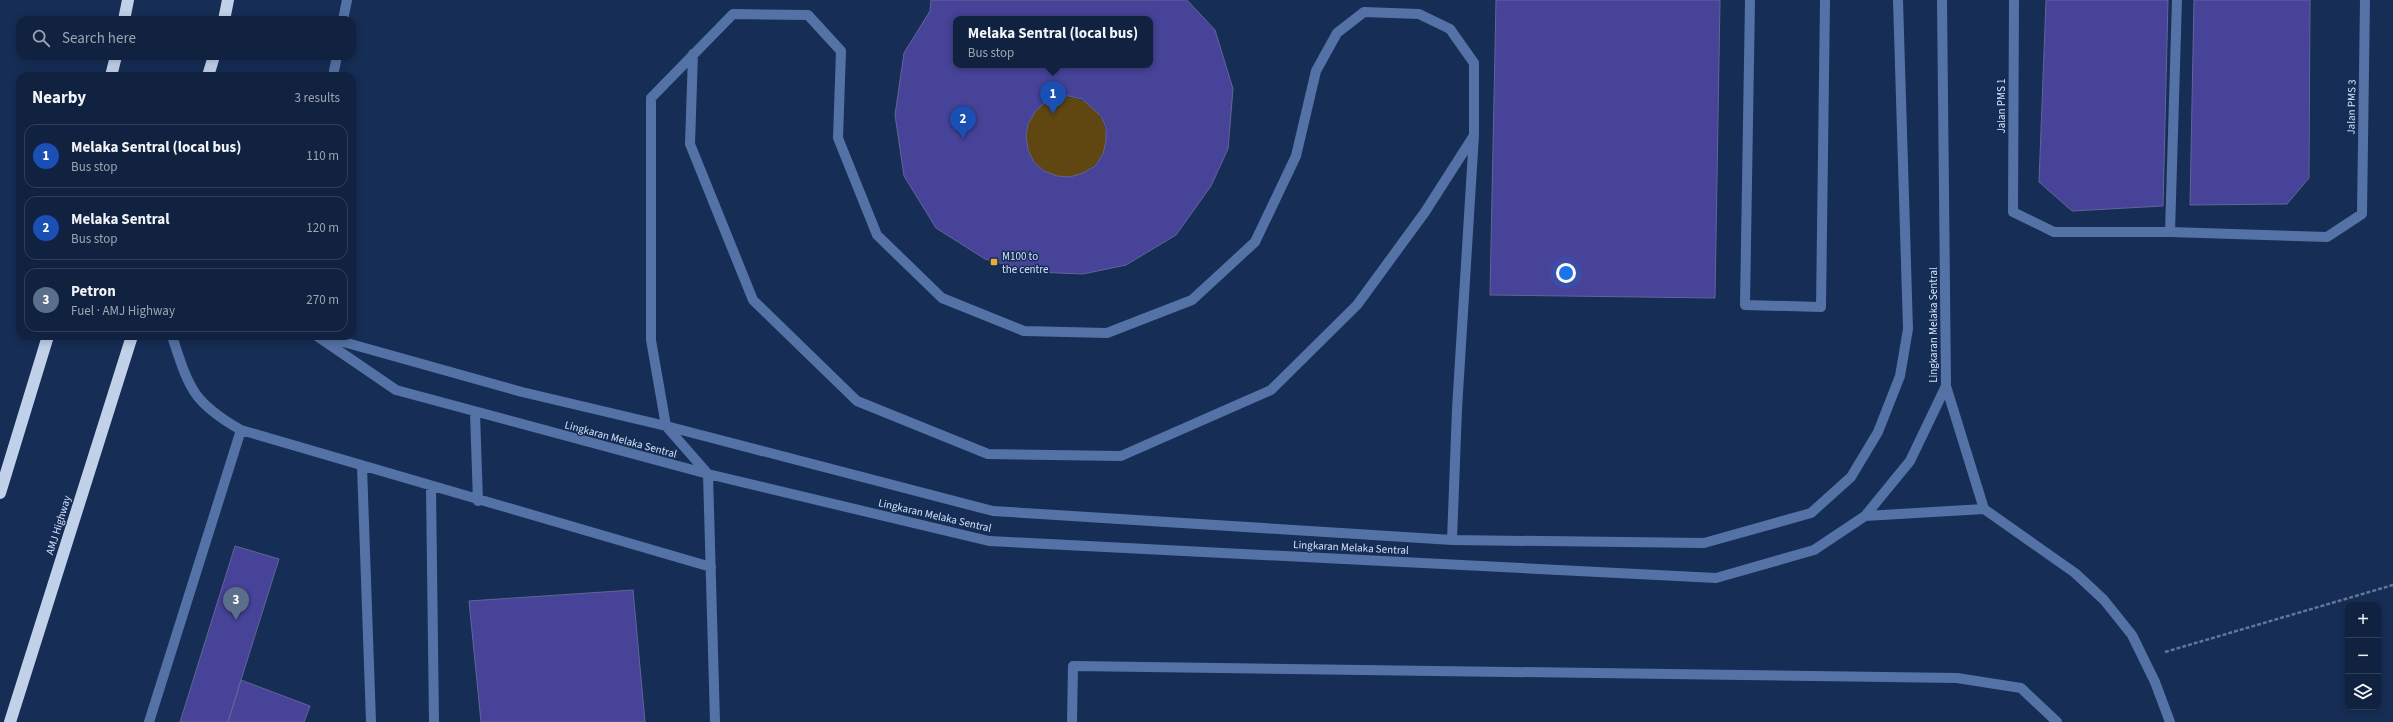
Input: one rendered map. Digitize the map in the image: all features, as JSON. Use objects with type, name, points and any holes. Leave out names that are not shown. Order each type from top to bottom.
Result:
[{"type":"highway","points":[[125,16],[128,0]]},
{"type":"highway","points":[[225,16],[228,0]]},
{"type":"highway","points":[[112,72],[115,60]]},
{"type":"highway","points":[[209,72],[213,60]]},
{"type":"highway","points":[[0,493],[47,340]]},
{"type":"highway","name":"AMJ Highway","points":[[10,722],[131,340]]},
{"type":"street","points":[[344,16],[347,0]]},
{"type":"street","points":[[1750,0],[1745,305],[1821,307],[1825,0]]},
{"type":"street","name":"Lingkaran Melaka Sentral","points":[[336,340],[522,392],[666,426],[993,511],[1452,540],[1704,544],[1811,513],[1852,477],[1878,432],[1900,376],[1908,329],[1898,0]]},
{"type":"street","name":"Lingkaran Melaka Sentral","points":[[323,340],[396,390],[708,474],[989,541],[1716,578],[1814,550],[1865,516],[1910,461],[1946,386],[1942,0]]},
{"type":"street","name":"Jalan PMS 1","points":[[2014,0],[2013,212],[2054,232],[2170,232]]},
{"type":"street","points":[[2170,232],[2177,0]]},
{"type":"street","name":"Jalan PMS 3","points":[[2170,232],[2327,237],[2362,214],[2365,0]]},
{"type":"street","points":[[715,722],[708,474],[666,426],[651,340],[651,98],[733,14],[808,15],[841,51],[838,138],[877,235],[942,298],[1024,331],[1107,333],[1192,300],[1255,242],[1296,156],[1316,71],[1337,33],[1364,12],[1419,14],[1450,29],[1474,63],[1474,135],[1457,409],[1452,540]]},
{"type":"street","points":[[693,54],[690,144],[753,300],[856,401],[988,454],[1121,456],[1271,390],[1358,305],[1424,212],[1474,135]]},
{"type":"street","points":[[334,72],[336,60]]},
{"type":"street","points":[[173,340],[186,377],[198,399],[215,415],[240,430],[431,487],[711,567]]},
{"type":"street","points":[[1946,386],[1984,509],[2075,573],[2104,600],[2132,635],[2170,722]]},
{"type":"street","points":[[475,412],[478,500]]},
{"type":"street","points":[[149,722],[240,430]]},
{"type":"street","points":[[362,466],[371,722]]},
{"type":"street","points":[[431,487],[434,722]]},
{"type":"street","points":[[1865,516],[1984,509]]},
{"type":"street","points":[[1072,722],[1073,666],[1539,671],[1957,678],[2021,688],[2057,722]]},
{"type":"path","points":[[2143,658],[2393,585]]},
{"type":"shaded area","points":[[1066,97],[1081,100],[1094,109],[1103,122],[1106,137],[1103,152],[1094,165],[1081,174],[1066,177],[1051,174],[1038,165],[1029,152],[1026,137],[1029,122],[1038,109],[1051,100]]},
{"type":"building","points":[[931,0],[1187,0],[1215,30],[1233,89],[1228,149],[1211,186],[1176,235],[1126,265],[1083,274],[1035,272],[985,259],[936,228],[904,176],[895,115],[904,53],[930,11]],"holes":[[[1069,96],[1082,99],[1101,116],[1106,128],[1106,141],[1103,154],[1095,166],[1083,173],[1070,177],[1057,176],[1044,171],[1034,162],[1028,150],[1026,136],[1028,124],[1035,112],[1044,103],[1056,97]]]},
{"type":"building","points":[[1496,0],[1720,0],[1715,298],[1490,295]]},
{"type":"building","points":[[2046,0],[2168,0],[2163,206],[2072,211],[2039,182]]},
{"type":"building","points":[[2194,0],[2310,0],[2309,178],[2287,204],[2190,205]]},
{"type":"building","points":[[235,546],[279,559],[228,722],[180,722]]},
{"type":"building","points":[[633,590],[645,722],[481,722],[469,601]]},
{"type":"building","points":[[241,680],[310,706],[304,722],[228,722]]},
{"type":"place","name":"Melaka Sentral (local bus)","points":[[1053,114]]},
{"type":"place","name":"Melaka Sentral","points":[[963,139]]},
{"type":"place","name":"M100 to the centre","points":[[994,262]]},
{"type":"place","name":"Petron","points":[[236,620]]}]
